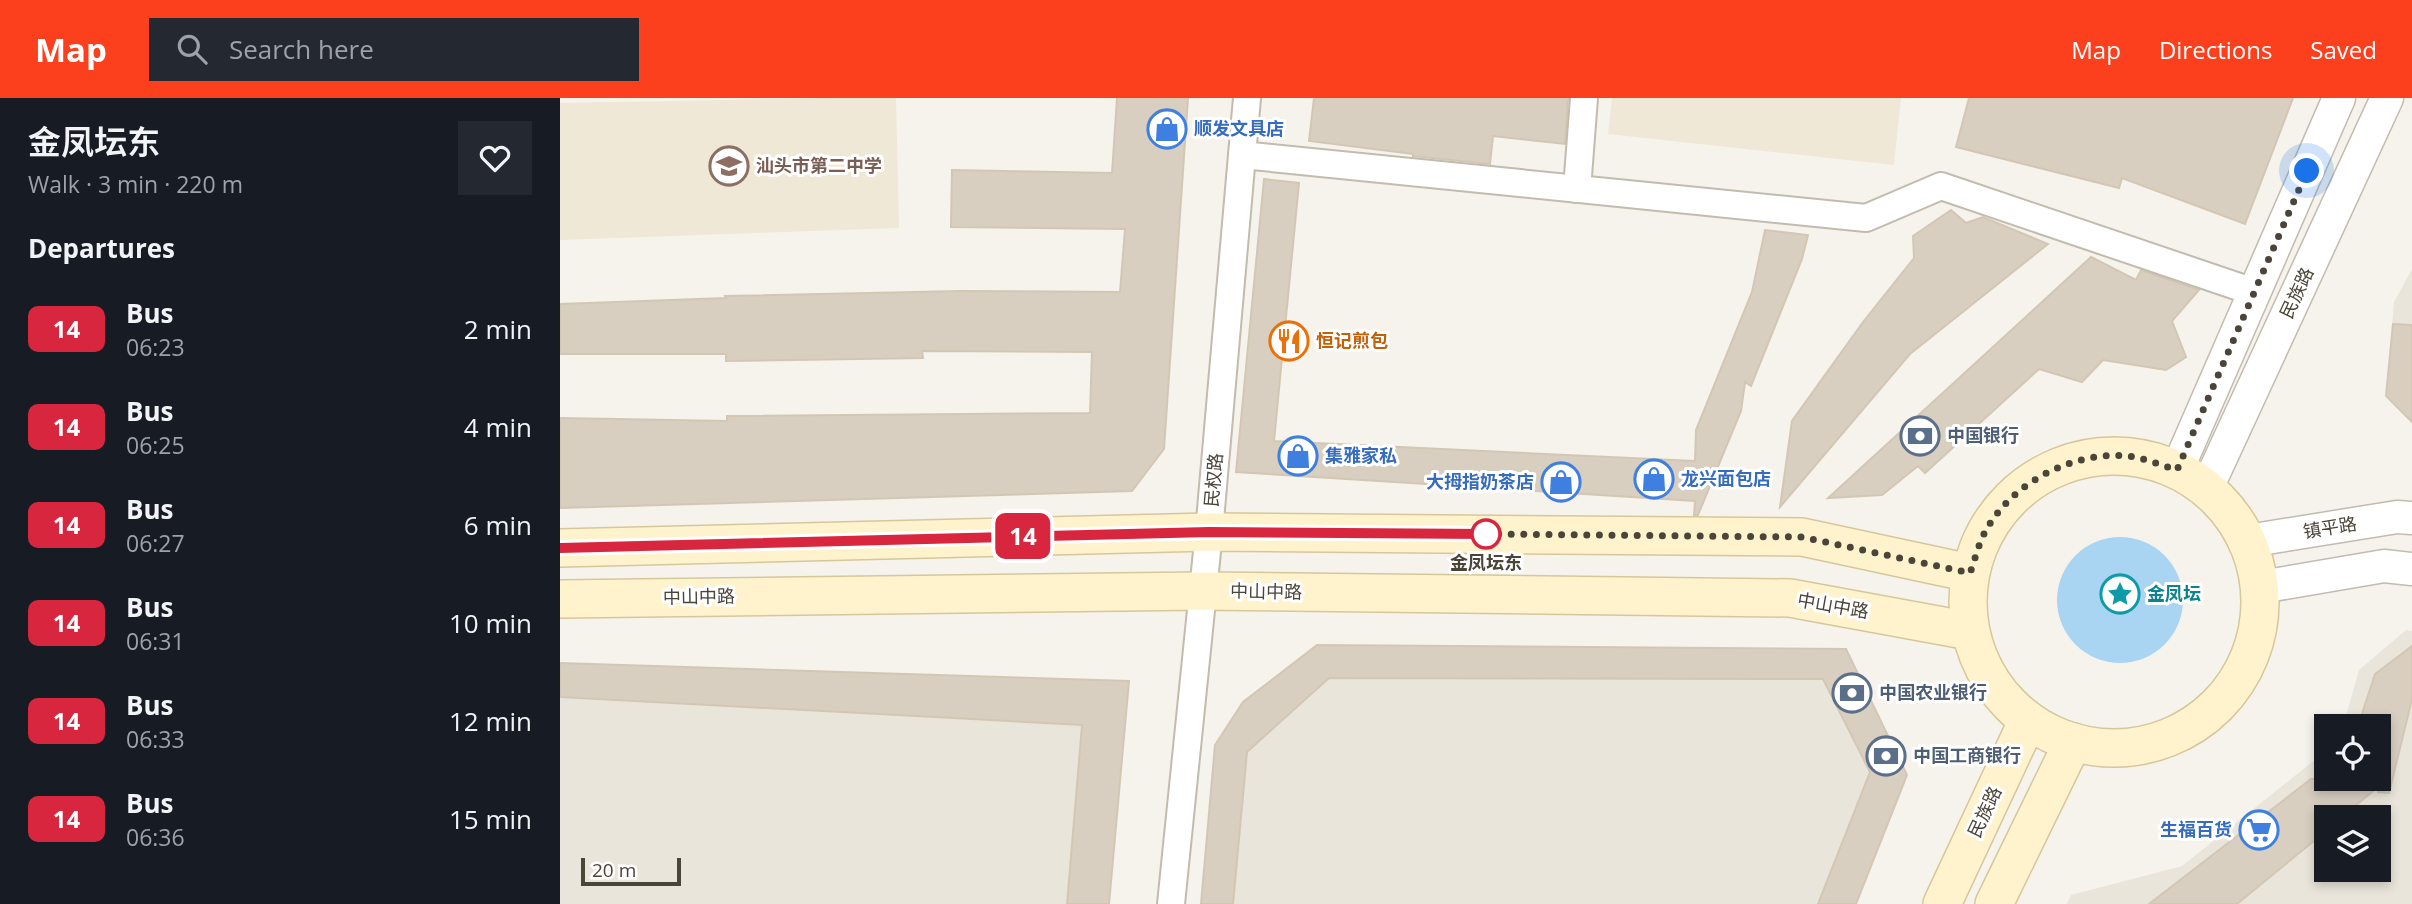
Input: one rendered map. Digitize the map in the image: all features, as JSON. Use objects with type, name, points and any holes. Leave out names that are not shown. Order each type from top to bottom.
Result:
[{"type":"main road","points":[[2134,457],[2192,479],[2230,512],[2248,541],[2261,587],[2258,634],[2240,678],[2208,714],[2167,738],[2120,748],[2073,742],[2028,720],[2002,695],[1982,665],[1970,631],[1967,601],[1970,573],[1985,532],[2012,496],[2048,471],[2090,458],[2134,457]]},
{"type":"main road","points":[[560,548],[1209,532],[1802,537],[1970,573]]},
{"type":"main road","name":"中山中路","points":[[560,599],[1203,591],[1790,598],[1970,631]]},
{"type":"main road","name":"民族路","points":[[1942,904],[2028,720]]},
{"type":"main road","points":[[1994,904],[2073,742]]},
{"type":"street","name":"民权路","points":[[1171,904],[1209,532],[1247,98]]},
{"type":"street","points":[[1577,188],[1584,98]]},
{"type":"street","points":[[2192,479],[2254,292],[2339,98]]},
{"type":"street","name":"民族路","points":[[2192,479],[2387,98]]},
{"type":"street","points":[[1242,155],[1866,218],[1941,186],[2254,292]]},
{"type":"street","name":"镇平路","points":[[2248,541],[2397,517],[2412,518]]},
{"type":"street","points":[[2261,587],[2384,566],[2412,569]]},
{"type":"shaded area","name":"汕头市第二中学","points":[[896,98],[899,228],[560,240],[560,103]]},
{"type":"shaded area","points":[[1612,98],[1901,98],[1894,165],[1608,134]]},
{"type":"shaded area","points":[[2412,269],[2412,422],[2386,396],[2394,302]]},
{"type":"shaded area","points":[[2406,630],[2412,631],[2412,904],[2067,904],[2071,895],[2182,866],[2314,761],[2314,791],[2391,791],[2391,714],[2346,714],[2359,670]]},
{"type":"shaded area","points":[[1317,645],[1846,649],[1907,775],[1856,904],[1201,904],[1215,745],[1243,702]]},
{"type":"shaded area","points":[[560,663],[1128,681],[1109,904],[560,904]]},
{"type":"water","points":[[2120,537],[2144,541],[2165,555],[2179,576],[2183,600],[2179,624],[2165,645],[2144,659],[2120,663],[2096,659],[2075,645],[2061,624],[2057,600],[2061,576],[2075,555],[2096,541]]},
{"type":"building","points":[[1117,98],[1188,98],[1164,449],[1132,491],[560,508],[560,418],[727,421],[727,416],[1090,413],[1092,352],[922,351],[923,358],[726,361],[726,354],[560,354],[560,304],[726,298],[725,296],[961,291],[1120,292],[1125,229],[951,227],[952,170],[1112,173]]},
{"type":"building","points":[[1314,98],[1568,98],[1565,144],[1493,136],[1490,164],[1309,141]]},
{"type":"building","points":[[1969,98],[2293,98],[2245,224],[2122,178],[2119,188],[1956,147]]},
{"type":"building","points":[[1264,179],[1299,183],[1274,441],[1695,461],[1696,430],[1752,292],[1765,230],[1808,235],[1802,259],[1751,386],[1745,382],[1741,411],[1698,515],[1694,515],[1695,501],[1236,472]]},
{"type":"building","points":[[1951,210],[1966,223],[1983,217],[2048,244],[1910,354],[1780,507],[1792,421],[1863,322],[1914,258],[1913,236]]},
{"type":"building","points":[[2091,257],[2136,280],[2141,270],[2199,290],[2172,321],[2186,357],[2166,370],[2103,360],[2082,382],[2039,369],[1925,473],[1918,466],[1882,495],[1828,498]]},
{"type":"building","points":[[2393,324],[2412,325],[2412,422],[2386,396]]},
{"type":"building","points":[[1317,645],[1846,649],[1907,775],[1856,904],[1818,904],[1870,772],[1823,679],[1329,678],[1247,752],[1233,904],[1201,904],[1215,745],[1243,702]]},
{"type":"building","points":[[2412,646],[2412,699],[2391,785],[2391,714],[2362,714],[2375,674]]},
{"type":"building","points":[[560,663],[1129,681],[1109,904],[1067,904],[1082,725],[560,697]]},
{"type":"building","points":[[2314,779],[2314,791],[2373,791],[2356,805],[2314,805],[2314,841],[2237,904],[2149,904]]},
{"type":"bus line","name":"14","points":[[560,548],[1209,532],[1487,534]]},
{"type":"place","name":"顺发文具店","points":[[1167,129]]},
{"type":"place","name":"汕头市第二中学","points":[[729,166]]},
{"type":"place","name":"恒记煎包","points":[[1289,341]]},
{"type":"place","name":"中国银行","points":[[1920,436]]},
{"type":"place","name":"集雅家私","points":[[1298,456]]},
{"type":"place","name":"龙兴面包店","points":[[1654,479]]},
{"type":"place","name":"大拇指奶茶店","points":[[1561,482]]},
{"type":"place","name":"金凤坛东","points":[[1486,534]]},
{"type":"place","name":"金凤坛","points":[[2120,594]]},
{"type":"place","name":"中国农业银行","points":[[1852,693]]},
{"type":"place","name":"中国工商银行","points":[[1886,756]]},
{"type":"place","name":"生福百货","points":[[2259,830]]},
{"type":"route","points":[[1486,534],[1802,537],[1970,573],[1985,532],[2012,496],[2048,471],[2090,458],[2134,457],[2177,470],[2307,171]]}]
